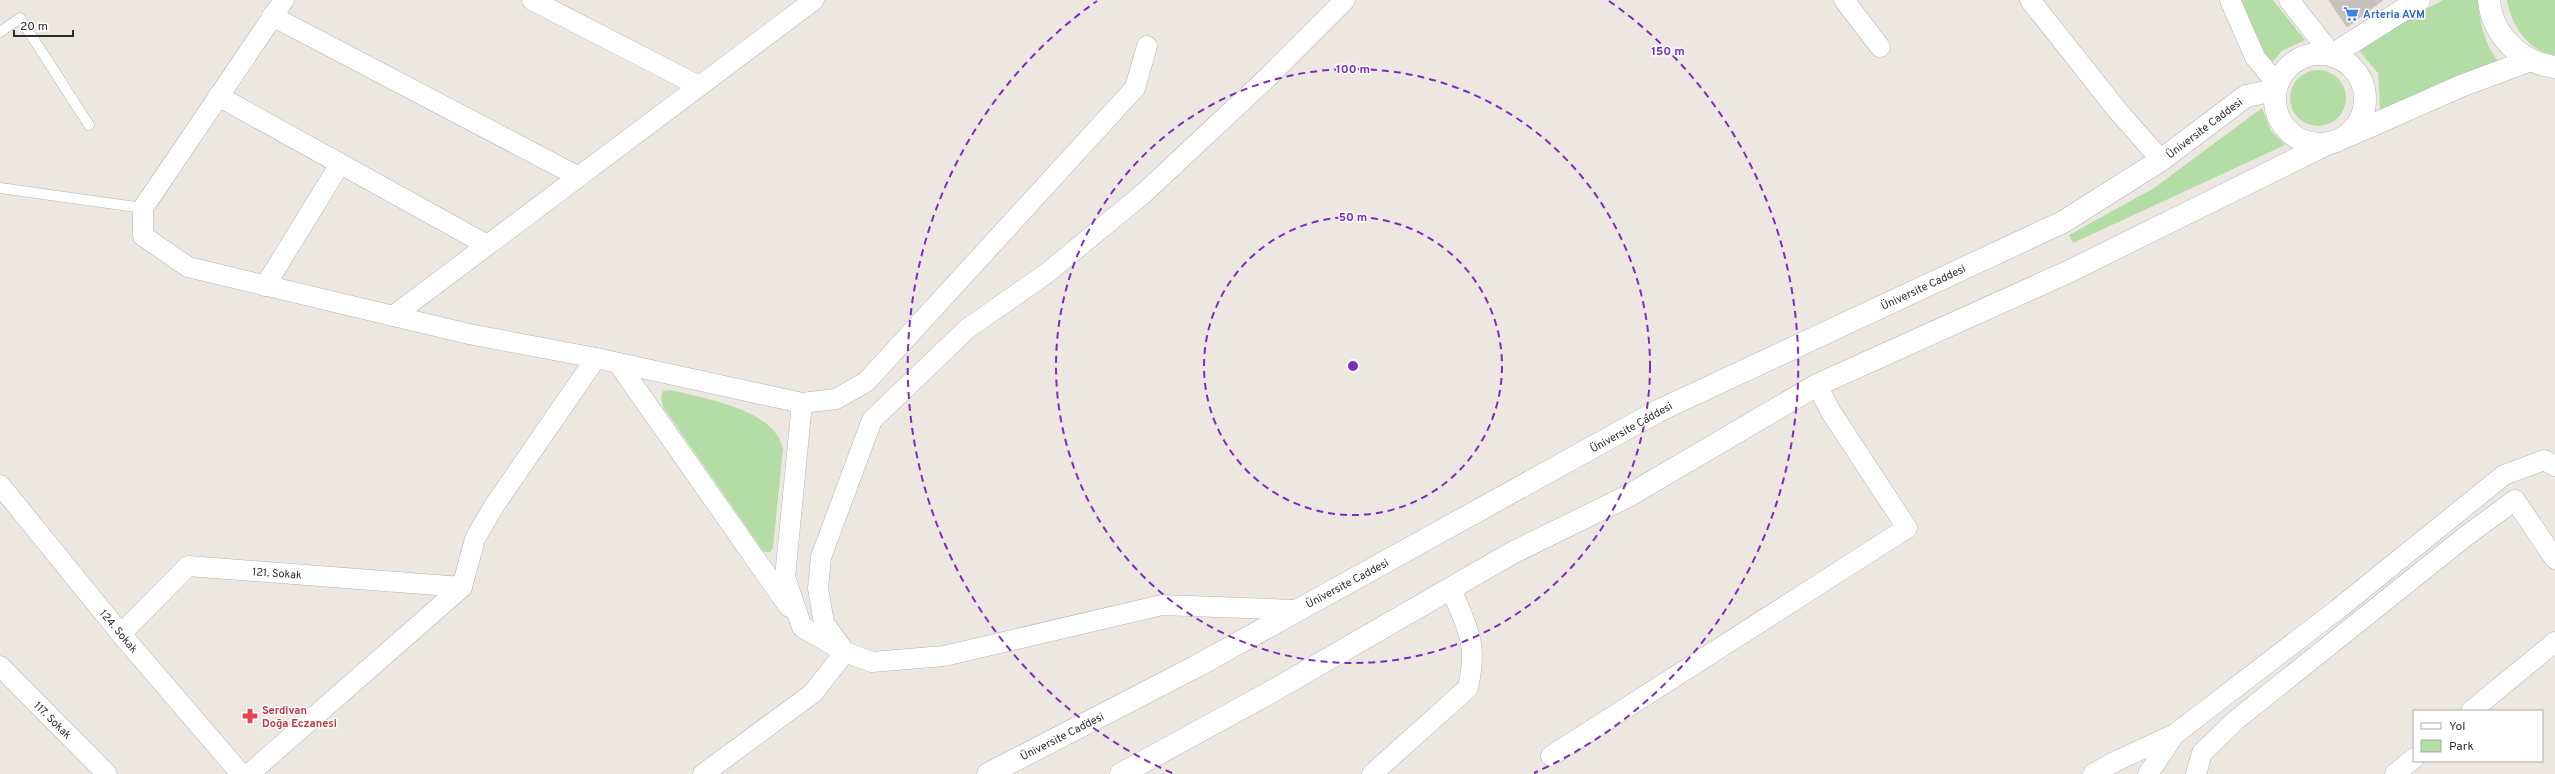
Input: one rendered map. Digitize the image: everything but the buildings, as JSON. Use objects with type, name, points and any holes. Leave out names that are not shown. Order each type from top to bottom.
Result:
[{"type":"main road","points":[[2332,55],[2419,0]]},
{"type":"main road","points":[[2489,0],[2490,9],[2498,30],[2512,48],[2531,60],[2555,68]]},
{"type":"main road","points":[[2317,53],[2332,55],[2346,62],[2357,72],[2363,86],[2365,101],[2362,116],[2355,128],[2336,141],[2314,144],[2300,140],[2288,132],[2279,120],[2275,105],[2276,87],[2280,76],[2290,64],[2302,56],[2317,53]]},
{"type":"main road","points":[[1121,774],[1451,589],[1512,553],[1628,496],[1817,385],[2070,271],[2336,141],[2447,91],[2531,60]]},
{"type":"main road","name":"Üniversite Caddesi","points":[[988,774],[1197,666],[1296,610],[1540,478],[1658,411],[2063,222],[2161,160],[2246,96],[2276,87]]},
{"type":"street","points":[[284,0],[143,208],[143,236],[188,267],[469,334],[596,358],[802,403],[836,399],[866,382],[1135,88],[1147,46]]},
{"type":"street","points":[[532,0],[699,86]]},
{"type":"street","points":[[393,316],[814,0]]},
{"type":"street","points":[[845,652],[824,623],[818,588],[819,572],[821,557],[872,420],[967,330],[1047,273],[1144,193],[1269,76],[1345,0]]},
{"type":"street","points":[[1844,0],[1880,47]]},
{"type":"street","points":[[2030,0],[2118,111],[2161,160]]},
{"type":"street","points":[[2230,0],[2255,57],[2276,87]]},
{"type":"street","points":[[2289,0],[2332,55]]},
{"type":"street","points":[[272,16],[579,176]]},
{"type":"street","points":[[218,96],[487,245]]},
{"type":"street","points":[[265,286],[340,164]]},
{"type":"street","points":[[249,774],[462,586],[475,539],[494,506],[596,358]]},
{"type":"street","points":[[618,363],[802,627],[845,652],[872,662],[944,656],[1162,605],[1296,610]]},
{"type":"street","points":[[1551,756],[1907,528],[1831,412],[1817,385]]},
{"type":"street","points":[[802,403],[785,577],[802,627]]},
{"type":"street","points":[[2093,774],[2114,762],[2175,734],[2338,609],[2504,475],[2544,460],[2555,466]]},
{"type":"street","name":"124. Sokak","points":[[0,485],[121,634],[241,774]]},
{"type":"street","points":[[2196,774],[2202,753],[2236,720],[2466,536],[2515,500],[2555,559]]},
{"type":"street","name":"121. Sokak","points":[[121,634],[188,566],[462,586]]},
{"type":"street","points":[[1372,774],[1468,688],[1472,670],[1472,639],[1451,589]]},
{"type":"street","points":[[2472,710],[2555,642]]},
{"type":"street","points":[[703,774],[813,693],[845,652]]},
{"type":"street","name":"117. Sokak","points":[[0,666],[107,774]]},
{"type":"street","points":[[2148,774],[2175,734]]},
{"type":"street","points":[[2395,774],[2413,759]]},
{"type":"lane","points":[[0,32],[20,18],[89,125]]},
{"type":"lane","points":[[0,188],[143,208]]},
{"type":"green space","points":[[2239,0],[2273,0],[2305,40],[2282,51],[2270,65]]},
{"type":"green space","points":[[2443,0],[2478,0],[2481,25],[2484,34],[2490,49],[2500,64],[2380,109],[2378,73],[2356,47]]},
{"type":"green space","points":[[2507,0],[2555,0],[2555,55],[2545,53],[2537,49],[2522,35],[2512,18]]},
{"type":"green space","points":[[2313,70],[2323,70],[2338,78],[2344,87],[2346,98],[2344,109],[2338,118],[2323,126],[2313,126],[2302,121],[2295,114],[2290,103],[2290,93],[2295,82],[2302,75]]},
{"type":"green space","points":[[2262,108],[2271,131],[2285,145],[2073,243],[2069,235],[2154,188]]},
{"type":"green space","points":[[671,390],[737,408],[753,415],[767,424],[777,435],[783,449],[773,548],[770,552],[764,552],[663,407],[661,397],[663,391]]},
{"type":"place","name":"Arteria AVM","points":[[2351,14]]},
{"type":"place","name":"Serdivan Doğa Eczanesi","points":[[250,716]]}]
